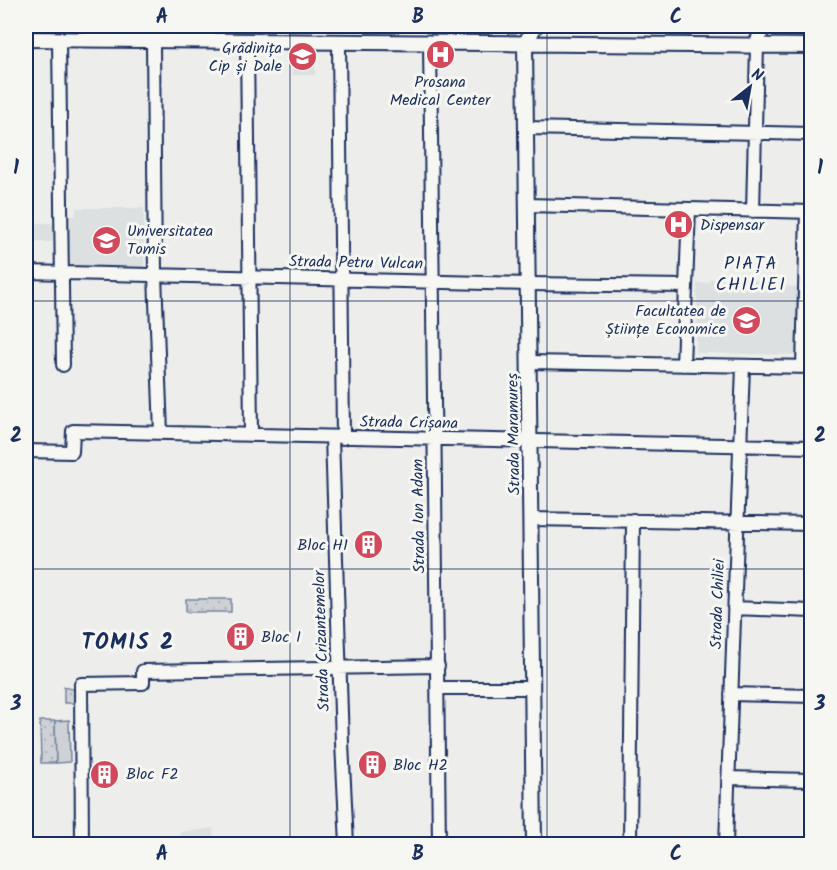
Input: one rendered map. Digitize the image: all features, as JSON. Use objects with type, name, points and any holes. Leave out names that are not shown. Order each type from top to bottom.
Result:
[{"type":"street","points":[[160,433],[155,275],[153,41],[162,26]]},
{"type":"street","points":[[525,44],[536,26]]},
{"type":"street","points":[[753,211],[757,46],[762,26]]},
{"type":"street","points":[[26,39],[812,46]]},
{"type":"street","points":[[59,40],[63,365]]},
{"type":"street","points":[[247,41],[251,435]]},
{"type":"street","name":"Strada Crizantemelor","points":[[339,42],[341,280],[338,437],[339,668],[347,844]]},
{"type":"street","name":"Strada Ion Adam","points":[[430,43],[440,844]]},
{"type":"street","name":"Strada Maramureș","points":[[525,44],[534,844]]},
{"type":"street","points":[[526,128],[812,134]]},
{"type":"street","points":[[527,205],[809,212],[807,367],[529,362]]},
{"type":"street","points":[[683,365],[689,209]]},
{"type":"street","name":"Strada Petru Vulcan","points":[[26,272],[686,286]]},
{"type":"street","name":"Strada Chiliei","points":[[726,844],[742,366]]},
{"type":"street","name":"Strada Crișana","points":[[26,451],[72,452],[73,431],[812,447]]},
{"type":"street","points":[[531,519],[812,524]]},
{"type":"street","points":[[630,844],[633,520]]},
{"type":"street","points":[[734,608],[812,611]]},
{"type":"street","points":[[82,844],[81,684],[143,683],[143,671],[438,666]]},
{"type":"street","points":[[438,688],[532,688]]},
{"type":"street","points":[[731,694],[812,696]]},
{"type":"street","points":[[728,778],[812,780]]},
{"type":"shaded area","name":"Grădinița Cip și Dale","points":[[292,50],[315,50],[315,75],[292,75]]},
{"type":"shaded area","name":"Universitatea Tomis","points":[[76,208],[144,208],[144,265],[142,268],[71,267],[67,264],[67,216],[76,216]]},
{"type":"shaded area","points":[[26,223],[53,223],[53,242],[26,242]]},
{"type":"shaded area","name":"Facultatea de Științe Economice","points":[[710,279],[783,281],[784,286],[798,287],[797,355],[696,353],[697,283],[709,283]]},
{"type":"shaded area","points":[[186,599],[231,599],[231,612],[186,612]]},
{"type":"shaded area","points":[[64,687],[76,690],[78,703],[64,703]]},
{"type":"shaded area","points":[[69,720],[70,762],[56,763],[55,721]]},
{"type":"shaded area","points":[[40,721],[55,721],[56,763],[41,763]]},
{"type":"shaded area","points":[[213,828],[214,844],[158,844],[179,839],[181,832]]},
{"type":"place","name":"Prosana Medical Center","points":[[440,54]]},
{"type":"place","name":"Grădinița Cip și Dale","points":[[303,57]]},
{"type":"place","name":"Dispensar","points":[[679,225]]},
{"type":"place","name":"Universitatea Tomis","points":[[106,240]]},
{"type":"place","name":"Facultatea de Științe Economice","points":[[747,320]]},
{"type":"place","name":"Bloc H1","points":[[369,545]]},
{"type":"place","name":"Bloc I","points":[[240,637]]},
{"type":"place","name":"Bloc H2","points":[[372,765]]},
{"type":"place","name":"Bloc F2","points":[[105,774]]},
{"type":"district","name":"PIAȚA CHILIEI","points":[[751,274]]},
{"type":"district","name":"TOMIS 2","points":[[128,643]]}]
